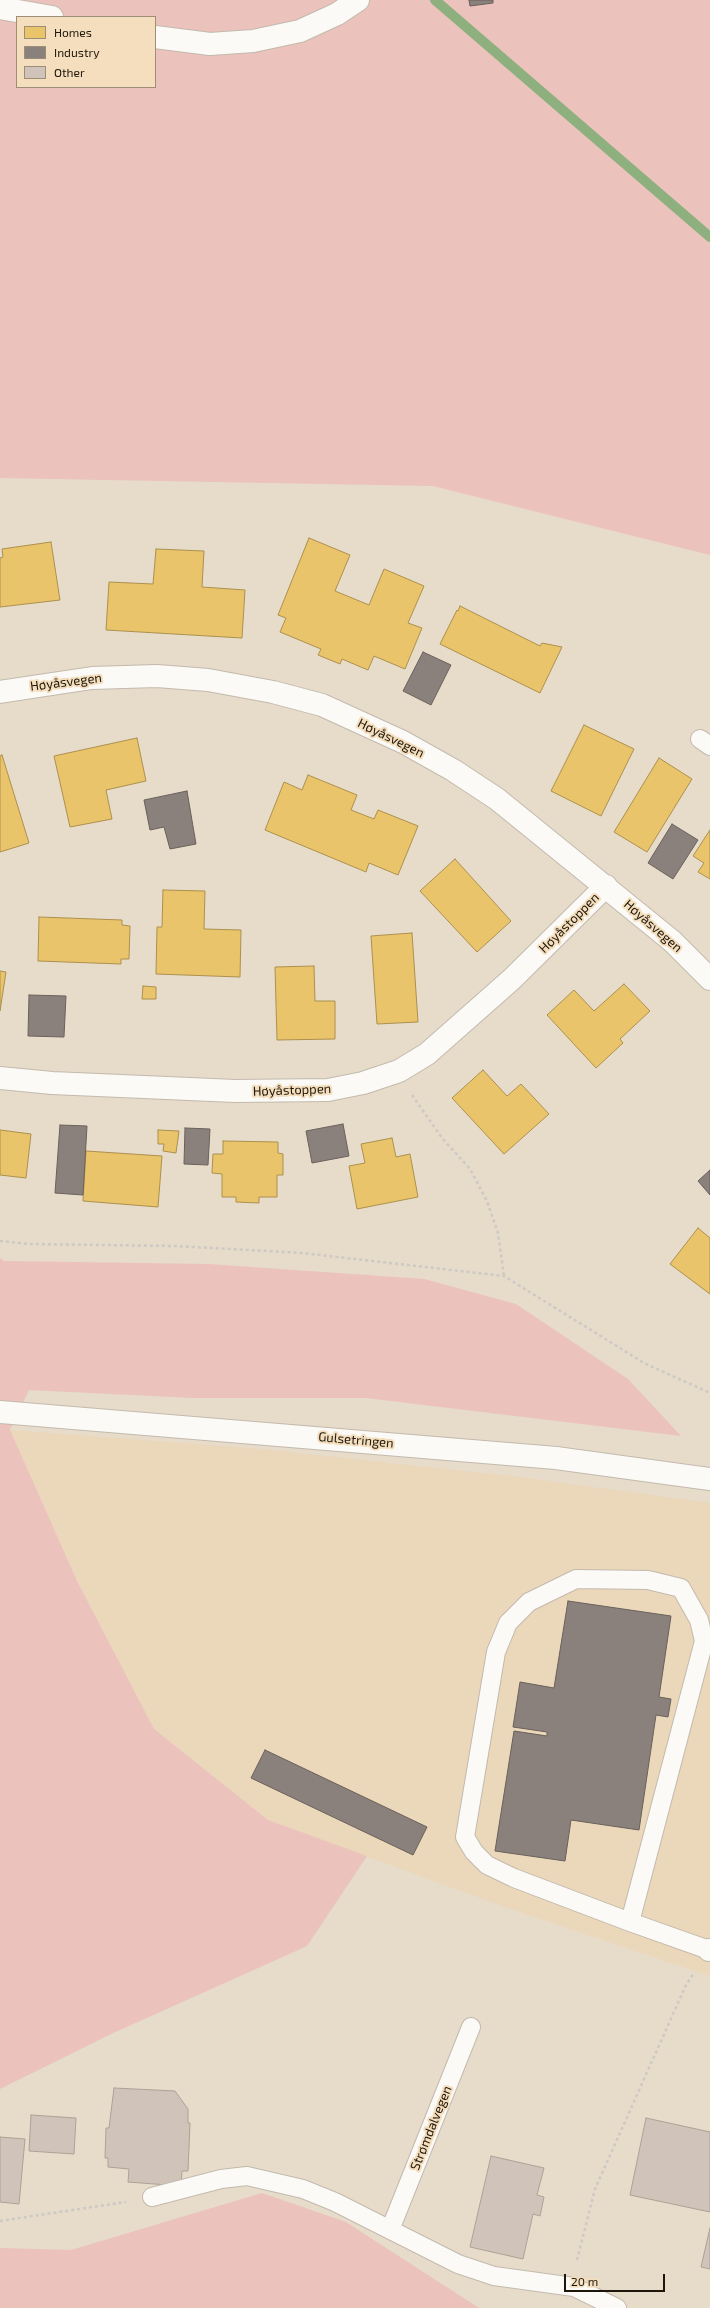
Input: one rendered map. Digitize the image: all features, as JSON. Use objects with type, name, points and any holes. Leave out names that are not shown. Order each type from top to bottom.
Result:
[{"type":"street","points":[[156,37],[210,44],[253,41],[300,31],[337,14],[358,0]]},
{"type":"street","points":[[0,8],[46,16]]},
{"type":"street","name":"Høyåsvegen","points":[[0,692],[92,678],[157,676],[208,680],[273,692],[322,705],[403,742],[459,774],[497,799],[672,941],[710,979]]},
{"type":"street","name":"Høyåstoppen","points":[[0,1078],[52,1083],[235,1091],[321,1090],[363,1083],[399,1071],[427,1054],[459,1028],[512,979],[606,886]]},
{"type":"street","name":"Gulsetringen","points":[[0,1412],[556,1458],[710,1479]]},
{"type":"lane","points":[[630,1922],[704,1641],[699,1620],[680,1588],[648,1580],[576,1579],[529,1602],[508,1623],[496,1652],[465,1837],[474,1852],[487,1865],[514,1878],[630,1922],[710,1950]]},
{"type":"lane","name":"Strømdalvegen","points":[[390,2230],[471,2027]]},
{"type":"lane","points":[[152,2197],[221,2179],[247,2176],[303,2189],[335,2202],[458,2264],[494,2276],[574,2287],[617,2308]]},
{"type":"path","points":[[399,1071],[419,1108],[470,1169],[487,1201],[498,1233],[504,1276]]},
{"type":"path","points":[[0,1241],[30,1244],[176,1246],[302,1253],[504,1276],[562,1314],[644,1363],[710,1393]]},
{"type":"path","points":[[574,2287],[578,2253],[595,2189],[686,1985],[710,1950]]},
{"type":"path","points":[[0,2221],[152,2197]]},
{"type":"shaded area","points":[[0,0],[710,0],[710,555],[433,486],[0,478]]},
{"type":"shaded area","points":[[0,1258],[4,1261],[208,1264],[424,1279],[516,1304],[628,1379],[681,1436],[366,1398],[193,1398],[29,1390],[10,1430],[77,1581],[154,1729],[268,1820],[367,1856],[307,1946],[111,2034],[0,2089]]},
{"type":"shaded area","points":[[10,1430],[261,1449],[520,1477],[710,1503],[710,1976],[502,1906],[268,1820],[154,1729],[77,1581]]},
{"type":"shaded area","points":[[262,2193],[346,2222],[479,2308],[0,2308],[0,2248],[71,2250]]},
{"type":"building: Homes","points":[[309,538],[350,555],[335,591],[369,605],[384,569],[424,586],[408,623],[422,628],[405,669],[374,656],[368,670],[342,659],[340,664],[318,655],[321,649],[280,632],[286,618],[278,615]]},
{"type":"building: Homes","points":[[51,542],[60,600],[0,607],[0,558],[3,557],[2,549]]},
{"type":"building: Homes","points":[[156,549],[204,551],[202,587],[245,590],[242,638],[106,630],[109,582],[153,584]]},
{"type":"building: Homes","points":[[460,606],[540,646],[542,643],[562,647],[540,693],[440,644]]},
{"type":"building: Homes","points":[[584,725],[634,749],[601,816],[551,791]]},
{"type":"building: Homes","points":[[137,738],[146,781],[106,790],[112,819],[70,827],[54,756]]},
{"type":"building: Homes","points":[[2,755],[29,843],[0,852],[0,756]]},
{"type":"building: Homes","points":[[659,758],[692,779],[647,852],[614,832]]},
{"type":"building: Homes","points":[[308,775],[357,795],[351,810],[374,819],[378,810],[418,826],[398,875],[369,863],[366,872],[265,830],[284,782],[302,790]]},
{"type":"building: Homes","points":[[710,830],[710,879],[698,872],[704,863],[693,856]]},
{"type":"building: Homes","points":[[455,859],[511,921],[477,952],[420,891]]},
{"type":"building: Homes","points":[[163,890],[205,891],[204,929],[241,930],[240,977],[156,974],[157,927],[162,927]]},
{"type":"building: Homes","points":[[39,917],[122,920],[122,925],[130,926],[129,959],[121,959],[121,964],[38,961]]},
{"type":"building: Homes","points":[[412,933],[418,1022],[377,1024],[371,936]]},
{"type":"building: Homes","points":[[314,966],[315,1001],[335,1001],[335,1039],[277,1040],[275,967]]},
{"type":"building: Homes","points":[[0,971],[6,972],[0,1011]]},
{"type":"building: Homes","points":[[624,984],[650,1011],[620,1039],[623,1043],[596,1068],[547,1015],[574,990],[594,1011]]},
{"type":"building: Homes","points":[[143,986],[156,987],[156,999],[142,999]]},
{"type":"building: Homes","points":[[483,1070],[507,1096],[521,1084],[549,1114],[504,1154],[452,1098]]},
{"type":"building: Homes","points":[[0,1130],[31,1134],[26,1178],[0,1175]]},
{"type":"building: Homes","points":[[158,1130],[179,1131],[176,1153],[163,1151],[164,1144],[158,1144]]},
{"type":"building: Homes","points":[[392,1138],[396,1157],[410,1154],[418,1197],[357,1209],[349,1166],[365,1163],[361,1144]]},
{"type":"building: Homes","points":[[223,1141],[278,1142],[278,1153],[283,1154],[283,1175],[277,1175],[277,1197],[259,1197],[259,1203],[236,1202],[236,1197],[222,1197],[222,1174],[212,1173],[213,1154],[223,1154]]},
{"type":"building: Homes","points":[[86,1151],[162,1156],[158,1207],[83,1201]]},
{"type":"building: Homes","points":[[698,1228],[710,1238],[710,1294],[670,1264]]},
{"type":"building: Industry","points":[[469,0],[493,0],[493,3],[470,6]]},
{"type":"building: Industry","points":[[423,652],[451,665],[431,705],[403,691]]},
{"type":"building: Industry","points":[[187,791],[196,844],[170,849],[164,827],[150,830],[144,800]]},
{"type":"building: Industry","points":[[672,824],[698,840],[673,879],[648,863]]},
{"type":"building: Industry","points":[[29,995],[66,996],[64,1037],[28,1036]]},
{"type":"building: Industry","points":[[343,1124],[349,1156],[312,1163],[306,1131]]},
{"type":"building: Industry","points":[[60,1125],[87,1126],[83,1195],[55,1193]]},
{"type":"building: Industry","points":[[185,1128],[210,1129],[208,1165],[184,1164]]},
{"type":"building: Industry","points":[[710,1170],[710,1195],[698,1181]]},
{"type":"building: Industry","points":[[568,1601],[671,1616],[659,1697],[671,1699],[668,1717],[656,1715],[639,1830],[571,1820],[565,1861],[495,1851],[514,1731],[547,1736],[547,1732],[513,1727],[520,1682],[554,1688]]},
{"type":"building: Industry","points":[[265,1750],[427,1827],[413,1855],[251,1778]]},
{"type":"building: Other","points":[[114,2088],[175,2091],[188,2109],[188,2123],[190,2123],[188,2171],[182,2171],[181,2186],[128,2182],[129,2169],[108,2167],[108,2158],[105,2158],[106,2128],[109,2128]]},
{"type":"building: Other","points":[[31,2115],[76,2118],[74,2154],[29,2151]]},
{"type":"building: Other","points":[[646,2118],[710,2132],[710,2212],[630,2195]]},
{"type":"building: Other","points":[[0,2137],[25,2139],[19,2204],[0,2202]]},
{"type":"building: Other","points":[[491,2156],[544,2168],[537,2195],[544,2197],[540,2216],[533,2214],[523,2259],[470,2247]]},
{"type":"building: Other","points":[[710,2228],[710,2269],[701,2267]]},
{"type":"waterway","points":[[435,0],[710,237]]}]
